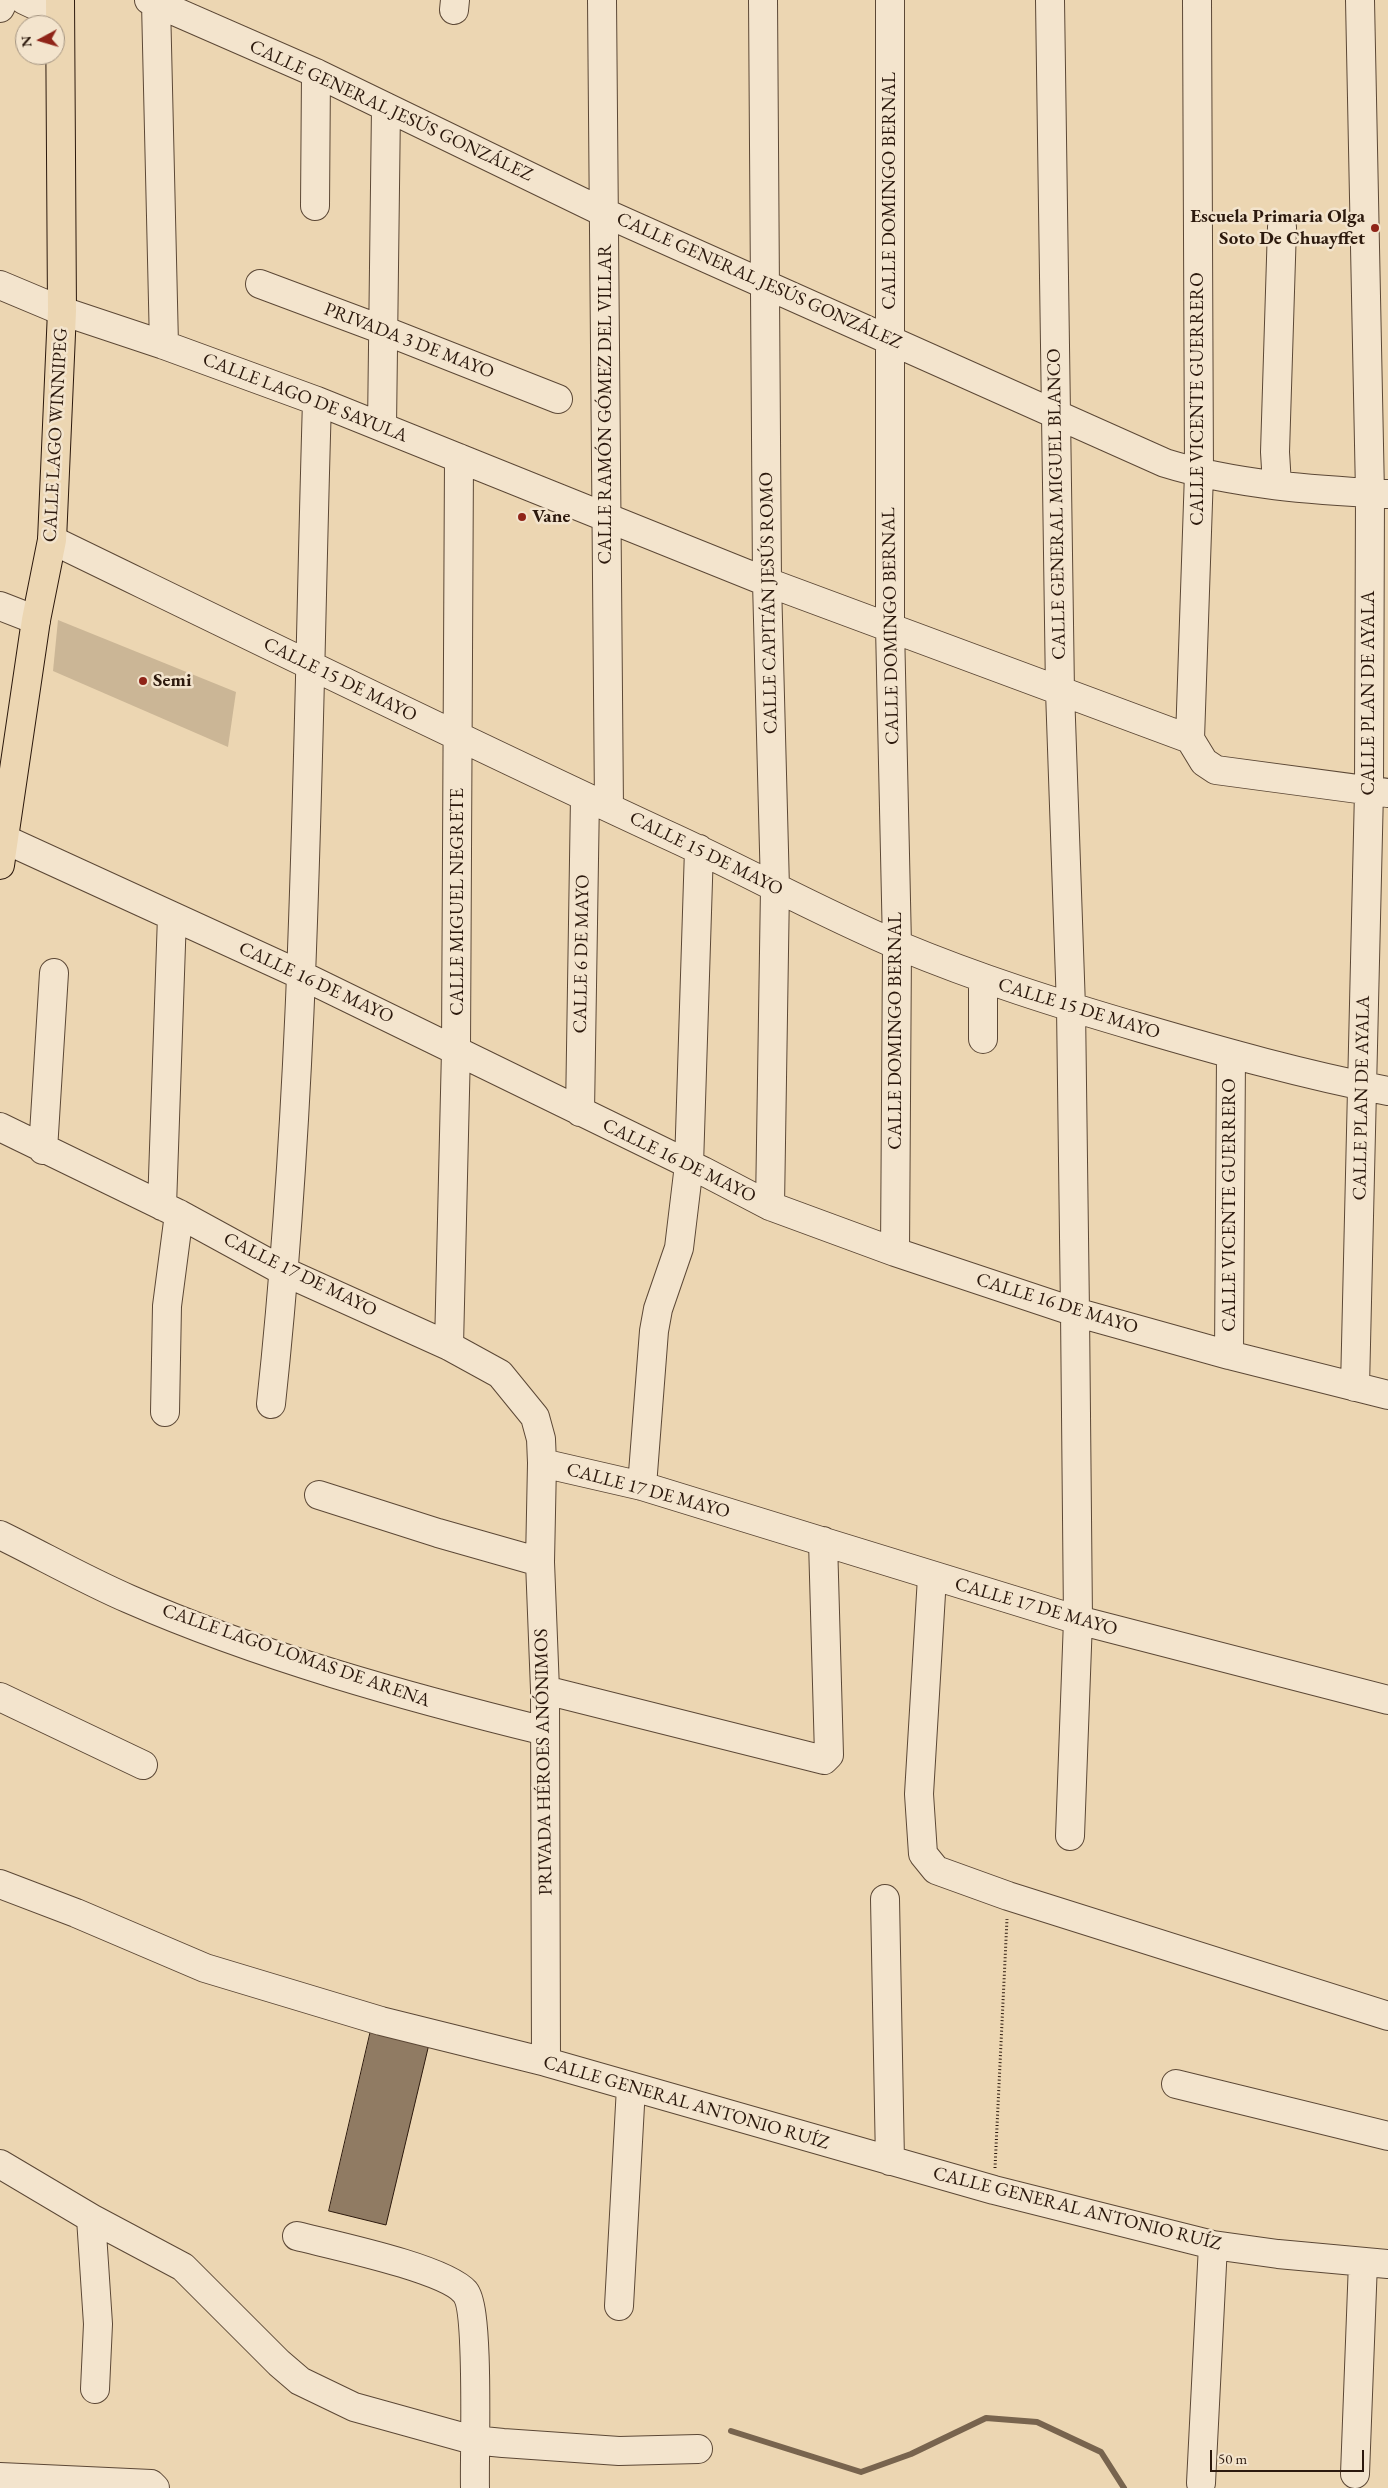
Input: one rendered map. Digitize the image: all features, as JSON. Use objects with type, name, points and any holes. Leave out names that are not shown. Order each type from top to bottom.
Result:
[{"type":"main road","name":"CALLE LAGO WINNIPEG","points":[[0,866],[36,620],[52,540],[62,311],[60,8]]},
{"type":"street","points":[[0,8],[4,0]]},
{"type":"street","points":[[24,0],[60,8]]},
{"type":"street","name":"CALLE RAMÓN GÓMEZ DEL VILLAR","points":[[597,802],[607,518],[602,0]]},
{"type":"street","name":"CALLE CAPITÁN JESÚS ROMO","points":[[763,0],[768,582],[775,888],[770,1206]]},
{"type":"street","name":"CALLE DOMINGO BERNAL","points":[[890,0],[890,627],[898,945],[895,1252]]},
{"type":"street","name":"CALLE GENERAL MIGUEL BLANCO","points":[[1050,0],[1060,691],[1071,1008],[1075,1312],[1078,1620],[1070,1836]]},
{"type":"street","name":"CALLE VICENTE GUERRERO","points":[[1190,739],[1199,473],[1197,0]]},
{"type":"street","name":"CALLE PLAN DE AYALA","points":[[1355,1387],[1375,1089],[1378,792],[1379,494],[1360,0]]},
{"type":"street","points":[[153,1],[164,345]]},
{"type":"street","name":"CALLE GENERAL JESÚS GONZÁLEZ","points":[[153,1],[316,73],[605,213],[1126,447],[1199,473],[1277,484],[1379,494]]},
{"type":"street","points":[[315,206],[316,73]]},
{"type":"street","points":[[382,427],[386,107]]},
{"type":"street","points":[[1277,484],[1275,452],[1282,227]]},
{"type":"street","name":"PRIVADA 3 DE MAYO","points":[[260,284],[558,399]]},
{"type":"street","name":"CALLE LAGO DE SAYULA","points":[[0,285],[62,311],[164,345],[317,401],[768,582],[1190,739]]},
{"type":"street","points":[[271,1404],[285,1272],[301,975],[317,401]]},
{"type":"street","name":"CALLE MIGUEL NEGRETE","points":[[449,1346],[456,1050],[459,458]]},
{"type":"street","name":"CALLE 15 DE MAYO","points":[[52,540],[459,738],[699,849],[775,888],[898,945],[982,978],[1071,1008],[1231,1054],[1375,1089]]},
{"type":"street","points":[[0,606],[36,620]]},
{"type":"street","points":[[1190,739],[1197,754],[1216,770],[1378,792]]},
{"type":"street","name":"CALLE 6 DE MAYO","points":[[580,1112],[597,802]]},
{"type":"street","name":"CALLE 16 DE MAYO","points":[[4,839],[301,975],[770,1206],[895,1252],[1075,1312],[1229,1355],[1388,1395]]},
{"type":"street","points":[[642,1486],[656,1324],[662,1293],[678,1248],[689,1165],[699,849]]},
{"type":"street","points":[[164,1412],[170,1210],[172,916]]},
{"type":"street","points":[[44,1150],[54,973]]},
{"type":"street","points":[[982,978],[983,1040]]},
{"type":"street","name":"CALLE VICENTE GUERRERO","points":[[1229,1355],[1231,1054]]},
{"type":"street","name":"CALLE 17 DE MAYO","points":[[0,1127],[170,1210],[285,1272],[449,1346],[500,1374],[535,1417],[541,1439],[542,1463],[642,1486],[1078,1620],[1388,1700]]},
{"type":"street","name":"PRIVADA HÉROES ANÓNIMOS","points":[[542,1463],[540,1562],[545,1690],[546,2062]]},
{"type":"street","points":[[319,1494],[438,1533],[540,1562]]},
{"type":"street","name":"CALLE LAGO LOMAS DE ARENA","points":[[0,1535],[129,1599],[227,1637],[428,1701],[545,1731]]},
{"type":"street","points":[[545,1690],[820,1761],[827,1759],[829,1755],[823,1541]]},
{"type":"street","points":[[932,1576],[919,1794],[923,1854],[936,1870],[1008,1896],[1388,2016]]},
{"type":"street","points":[[0,1697],[143,1765]]},
{"type":"street","name":"CALLE GENERAL ANTONIO RUÍZ","points":[[0,1884],[76,1913],[206,1968],[381,2021],[546,2062],[994,2190],[1213,2245],[1278,2254],[1376,2263]]},
{"type":"street","points":[[885,1899],[890,2161]]},
{"type":"street","points":[[1176,2084],[1388,2136]]},
{"type":"street","points":[[619,2306],[631,2087]]},
{"type":"street","points":[[0,2164],[90,2218],[183,2267],[300,2381],[354,2407],[474,2440],[542,2447],[619,2451],[698,2448]]},
{"type":"street","points":[[90,2218],[98,2324],[95,2389]]},
{"type":"street","points":[[297,2236],[426,2270],[454,2284],[465,2293],[473,2321],[475,2488]]},
{"type":"street","points":[[1202,2483],[1213,2245]]},
{"type":"street","points":[[1355,2474],[1376,2263]]},
{"type":"street","points":[[0,2477],[106,2485],[151,2484],[155,2488]]},
{"type":"path","points":[[994,2190],[1008,1896]]},
{"type":"shaded area","name":"Semi","points":[[58,620],[236,692],[228,747],[53,671]]},
{"type":"building","points":[[371,2030],[429,2044],[386,2225],[329,2211]]},
{"type":"waterway","points":[[731,2431],[861,2472],[911,2454],[986,2418],[1037,2422],[1101,2452],[1124,2488]]},
{"type":"place","name":"Escuela Primaria Olga Soto De Chuayffet","points":[[1375,228]]},
{"type":"place","name":"Vane","points":[[522,517]]},
{"type":"place","name":"Semi","points":[[143,681]]}]
